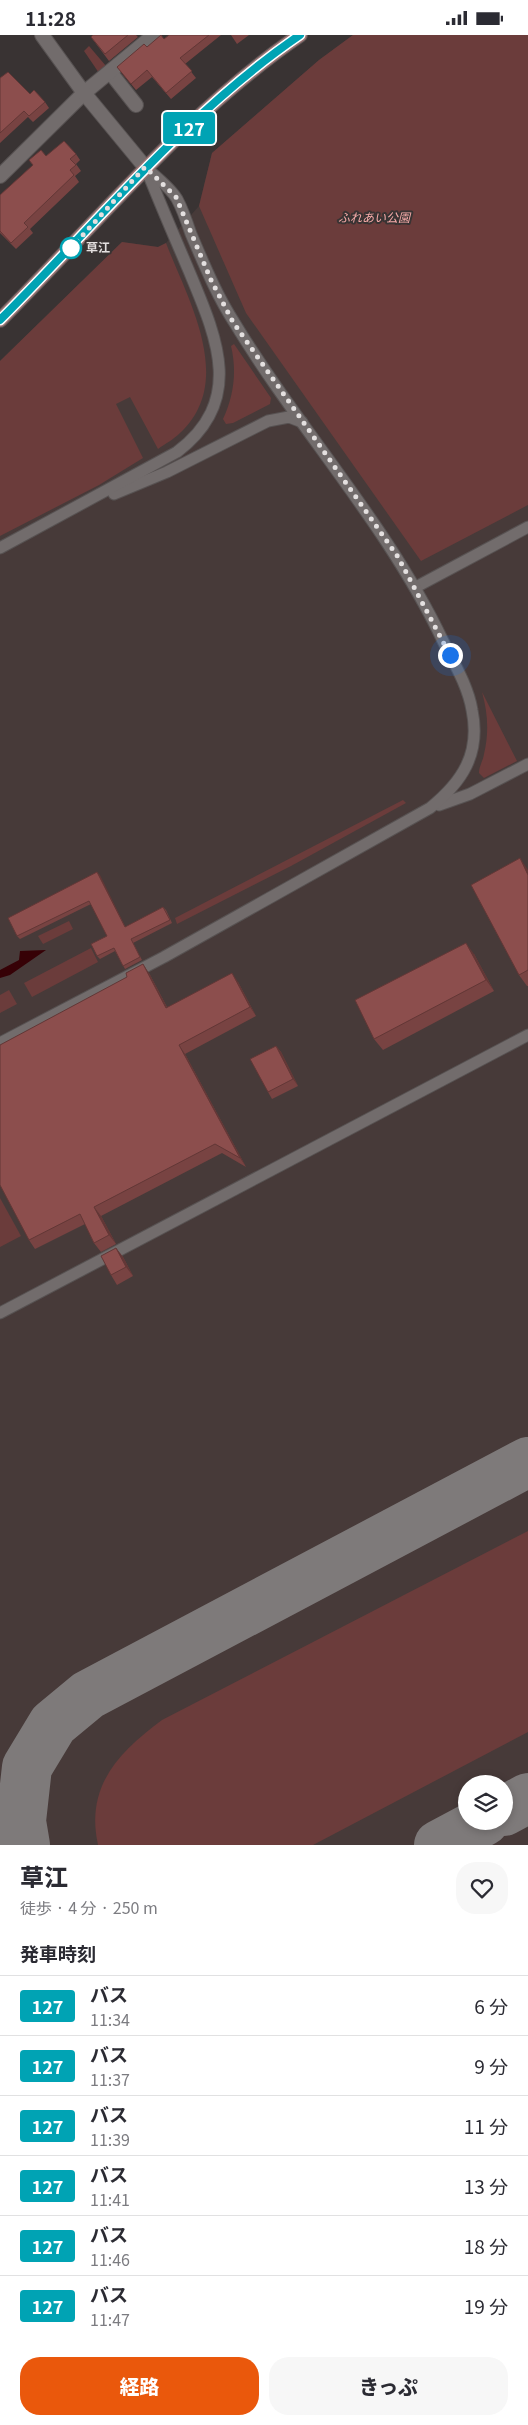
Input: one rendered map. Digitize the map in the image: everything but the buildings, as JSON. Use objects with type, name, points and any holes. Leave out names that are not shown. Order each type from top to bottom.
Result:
[{"type":"main road","points":[[0,320],[111,206],[145,167],[235,86],[300,35]]},
{"type":"street","points":[[42,35],[84,93],[145,167]]},
{"type":"street","points":[[0,177],[84,93],[154,35]]},
{"type":"street","points":[[110,72],[136,105]]},
{"type":"lane","points":[[145,167],[176,197],[222,304],[248,345],[378,528],[416,587],[464,685],[471,705],[474,727],[473,745],[461,779],[430,808]]},
{"type":"lane","points":[[0,548],[177,452],[191,441],[208,420],[218,393],[219,363],[211,329],[145,167]]},
{"type":"lane","points":[[66,513],[167,472],[268,421],[289,417],[304,423]]},
{"type":"lane","points":[[416,587],[528,527]]},
{"type":"lane","points":[[0,1043],[164,957],[430,808],[470,794],[528,764]]},
{"type":"lane","points":[[0,1313],[528,1035]]},
{"type":"shaded area","points":[[353,35],[528,35],[528,1845],[0,1845],[0,361],[122,242],[158,247],[166,243],[199,206],[212,153],[319,60]]},
{"type":"shaded area","points":[[46,950],[10,975],[0,978],[0,970],[19,960],[20,951]]},
{"type":"green space","name":"ふれあい公園","points":[[353,35],[528,35],[528,505],[421,561],[246,313],[199,206],[212,153],[319,60]]},
{"type":"green space","points":[[89,46],[106,66],[99,73],[84,51]]},
{"type":"green space","points":[[122,242],[158,247],[166,243],[195,314],[202,340],[206,365],[205,389],[196,412],[180,433],[158,449],[130,397],[116,404],[143,458],[99,485],[0,536],[0,361]]},
{"type":"green space","points":[[234,344],[271,398],[270,404],[233,423],[226,424],[223,419],[232,392],[234,365],[231,346]]},
{"type":"green space","points":[[482,692],[517,761],[484,778],[479,773],[486,746],[487,731],[487,715]]},
{"type":"green space","points":[[403,800],[406,803],[291,866],[177,924],[175,918]]},
{"type":"green space","points":[[69,921],[73,929],[43,944],[38,936]]},
{"type":"green space","points":[[91,948],[98,962],[32,997],[24,983]]},
{"type":"green space","points":[[9,990],[17,1004],[0,1013],[0,995]]},
{"type":"green space","points":[[0,1198],[21,1236],[0,1247]]},
{"type":"green space","points":[[528,1531],[528,1732],[313,1845],[98,1845],[95,1824],[96,1805],[101,1788],[109,1772],[132,1745],[162,1720]]},
{"type":"taxiway","points":[[25,1845],[21,1821],[27,1767],[53,1724],[88,1695],[528,1462]]},
{"type":"taxiway","points":[[513,1806],[528,1798]]},
{"type":"taxiway","points":[[439,1845],[467,1830]]},
{"type":"bus line","name":"127","points":[[0,320],[111,206],[145,167],[235,86],[279,49],[300,35]]},
{"type":"place","name":"草江","points":[[71,248]]},
{"type":"route","points":[[71,248],[145,167],[176,197],[222,304],[248,345],[398,557],[416,587],[450,655]]}]
